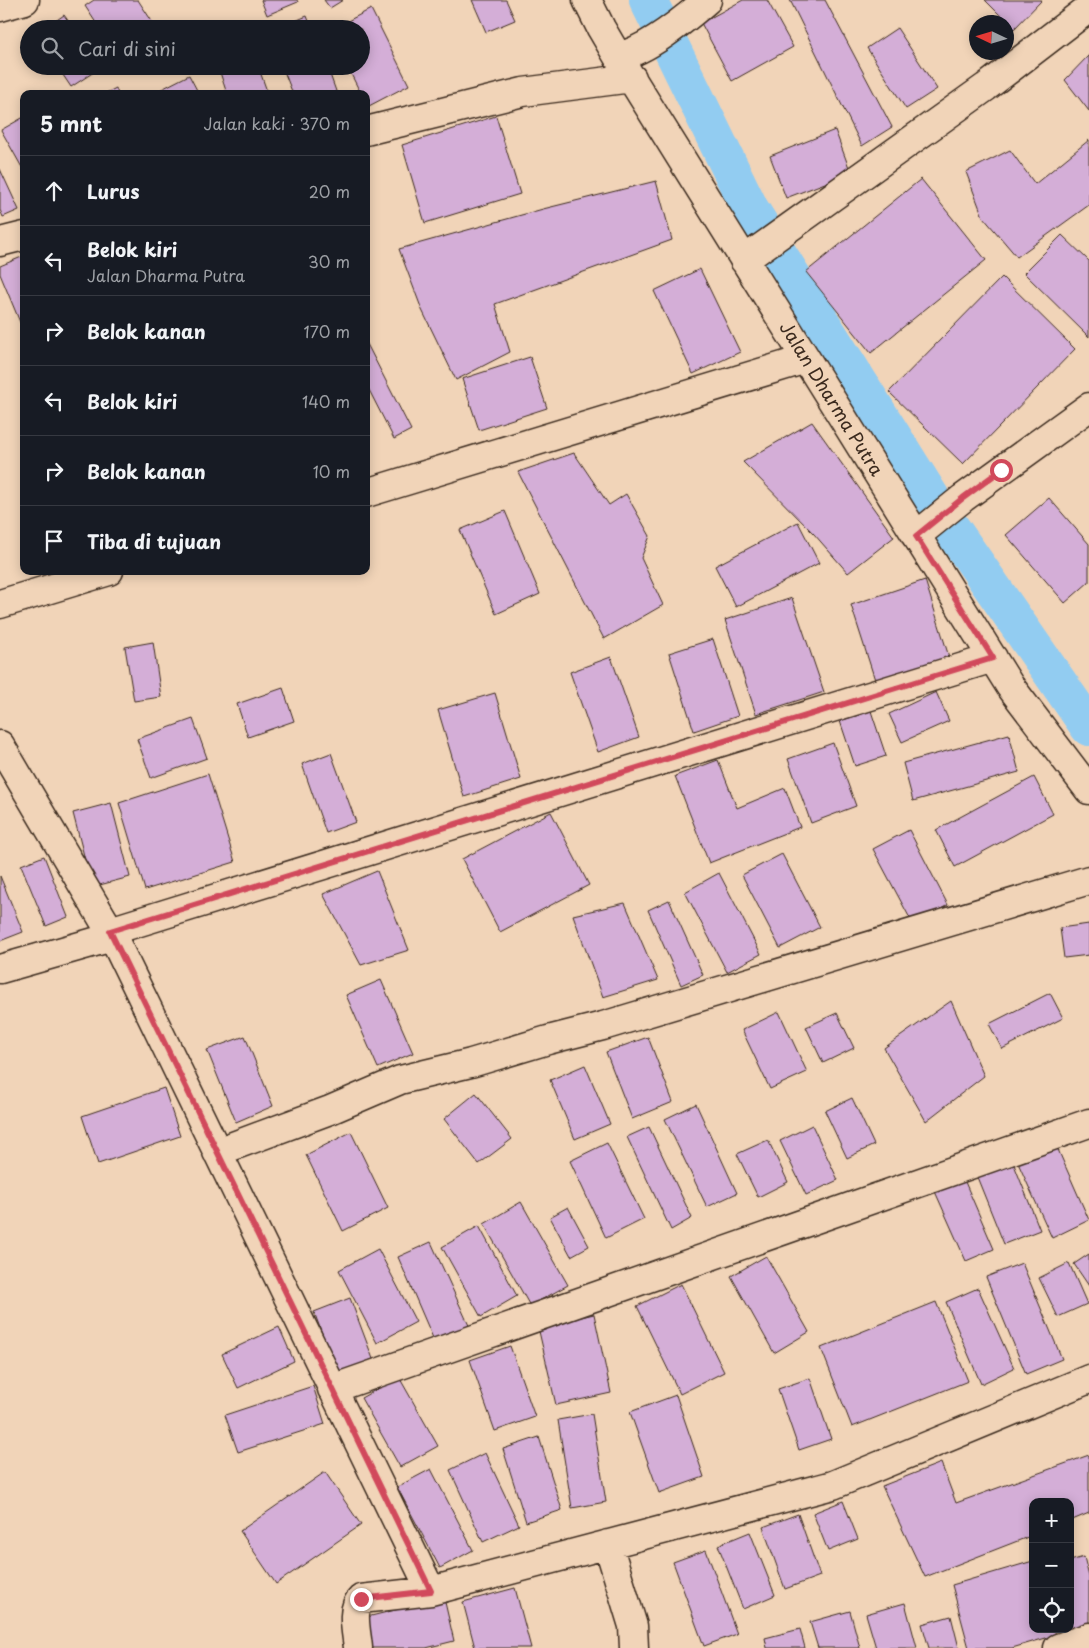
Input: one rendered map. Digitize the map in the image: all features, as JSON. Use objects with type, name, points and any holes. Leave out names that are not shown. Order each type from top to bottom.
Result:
[{"type":"street","points":[[0,7],[25,0]]},
{"type":"street","name":"Jalan Dharma Putra","points":[[587,0],[600,28],[764,246],[806,359],[925,529],[993,658],[1010,686],[1089,790]]},
{"type":"street","points":[[370,130],[523,92],[627,63],[707,0]]},
{"type":"street","points":[[764,246],[978,92],[1089,8]]},
{"type":"street","points":[[0,242],[20,237]]},
{"type":"street","points":[[370,492],[806,359]]},
{"type":"street","points":[[925,529],[963,498],[1089,407]]},
{"type":"street","points":[[0,604],[96,575]]},
{"type":"street","points":[[0,969],[993,658]]},
{"type":"street","points":[[0,745],[111,934],[431,1591]]},
{"type":"street","points":[[217,1152],[330,1110],[400,1080],[471,1063],[548,1040],[612,1024],[1089,880]]},
{"type":"street","points":[[332,1389],[1089,1123]]},
{"type":"street","points":[[358,1648],[355,1610],[357,1603],[361,1599],[431,1591],[833,1485],[1089,1379]]},
{"type":"street","points":[[608,1544],[633,1626],[634,1648]]},
{"type":"street","points":[[1058,1648],[1089,1636]]},
{"type":"building","points":[[94,0],[138,0],[151,20],[94,20],[85,6]]},
{"type":"building","points":[[261,0],[297,0],[298,2],[267,15]]},
{"type":"building","points":[[324,0],[343,0],[330,8]]},
{"type":"building","points":[[472,0],[506,0],[515,20],[486,32]]},
{"type":"building","points":[[743,0],[767,0],[793,47],[732,81],[701,23]]},
{"type":"building","points":[[790,0],[825,0],[892,127],[862,146]]},
{"type":"building","points":[[985,0],[1042,0],[1014,29],[1014,15],[1000,15]]},
{"type":"building","points":[[371,9],[409,85],[370,105],[370,90],[359,90],[352,75],[370,75],[370,20],[350,20]]},
{"type":"building","points":[[64,15],[68,20],[57,20]]},
{"type":"building","points":[[307,16],[309,20],[297,20]]},
{"type":"building","points":[[897,28],[937,89],[906,109],[867,48]]},
{"type":"building","points":[[1089,55],[1089,111],[1065,80]]},
{"type":"building","points":[[63,75],[89,75],[71,87]]},
{"type":"building","points":[[189,75],[197,90],[160,90]]},
{"type":"building","points":[[221,75],[261,75],[267,90],[226,90]]},
{"type":"building","points":[[286,75],[330,75],[336,90],[291,90]]},
{"type":"building","points":[[496,116],[520,194],[425,223],[402,145]]},
{"type":"building","points":[[20,119],[20,164],[1,130]]},
{"type":"building","points":[[835,130],[851,173],[786,198],[770,156]]},
{"type":"building","points":[[1089,140],[1089,205],[1017,257],[983,217],[966,172],[1010,150],[1035,184]]},
{"type":"building","points":[[0,169],[19,210],[3,217],[0,210]]},
{"type":"building","points":[[921,179],[986,260],[871,353],[806,272]]},
{"type":"building","points":[[656,181],[672,240],[495,304],[510,352],[456,380],[422,310],[399,249],[543,209]]},
{"type":"building","points":[[1062,235],[1089,261],[1089,337],[1024,273]]},
{"type":"building","points":[[20,258],[20,322],[0,274],[0,266]]},
{"type":"building","points":[[700,269],[740,352],[693,374],[654,291]]},
{"type":"building","points":[[1002,277],[1075,349],[963,464],[889,392]]},
{"type":"building","points":[[370,350],[411,430],[394,439],[370,392]]},
{"type":"building","points":[[530,357],[547,408],[479,430],[462,379]]},
{"type":"building","points":[[812,422],[894,537],[848,573],[814,534],[743,462]]},
{"type":"building","points":[[574,453],[609,505],[626,494],[650,536],[641,558],[663,605],[604,639],[518,472]]},
{"type":"building","points":[[1049,498],[1089,544],[1089,582],[1065,603],[1006,535]]},
{"type":"building","points":[[505,511],[540,594],[496,614],[460,530]]},
{"type":"building","points":[[798,522],[819,563],[736,607],[715,566]]},
{"type":"building","points":[[925,580],[949,657],[875,680],[851,605]]},
{"type":"building","points":[[792,598],[824,692],[756,714],[725,620]]},
{"type":"building","points":[[713,639],[738,716],[694,731],[669,653]]},
{"type":"building","points":[[153,642],[161,697],[134,701],[125,647]]},
{"type":"building","points":[[611,657],[639,737],[598,752],[570,672]]},
{"type":"building","points":[[283,688],[294,721],[248,737],[237,704]]},
{"type":"building","points":[[936,692],[949,721],[902,742],[889,714]]},
{"type":"building","points":[[495,693],[521,779],[464,797],[438,710]]},
{"type":"building","points":[[871,711],[886,756],[855,766],[840,721]]},
{"type":"building","points":[[193,719],[207,758],[151,778],[137,739]]},
{"type":"building","points":[[1009,734],[1019,772],[913,801],[903,763]]},
{"type":"building","points":[[833,743],[856,806],[811,823],[788,759]]},
{"type":"building","points":[[331,753],[356,822],[326,833],[302,764]]},
{"type":"building","points":[[718,760],[737,808],[785,788],[800,827],[709,863],[675,776]]},
{"type":"building","points":[[208,774],[235,862],[145,890],[119,803]]},
{"type":"building","points":[[1034,777],[1053,814],[955,867],[936,830]]},
{"type":"building","points":[[111,803],[130,877],[92,887],[73,813]]},
{"type":"building","points":[[551,812],[589,885],[500,932],[462,859]]},
{"type":"building","points":[[909,830],[948,905],[913,924],[873,849]]},
{"type":"building","points":[[782,854],[820,927],[780,948],[742,875]]},
{"type":"building","points":[[44,856],[68,917],[46,926],[21,865]]},
{"type":"building","points":[[377,871],[409,950],[361,965],[323,894]]},
{"type":"building","points":[[719,873],[761,954],[727,972],[685,892]]},
{"type":"building","points":[[0,876],[23,932],[0,941]]},
{"type":"building","points":[[669,900],[703,975],[681,985],[648,910]]},
{"type":"building","points":[[625,903],[658,980],[603,997],[573,915]]},
{"type":"building","points":[[1089,924],[1089,955],[1064,958],[1060,928]]},
{"type":"building","points":[[381,980],[413,1053],[378,1068],[346,995]]},
{"type":"building","points":[[1050,993],[1063,1018],[1002,1049],[989,1024]]},
{"type":"building","points":[[951,1001],[984,1076],[926,1121],[884,1048]]},
{"type":"building","points":[[779,1012],[807,1072],[770,1089],[742,1030]]},
{"type":"building","points":[[837,1013],[854,1048],[823,1063],[806,1027]]},
{"type":"building","points":[[245,1036],[273,1106],[236,1122],[207,1050]]},
{"type":"building","points":[[648,1037],[673,1102],[632,1119],[606,1052]]},
{"type":"building","points":[[585,1065],[610,1124],[575,1139],[550,1080]]},
{"type":"building","points":[[164,1088],[180,1136],[98,1164],[82,1116]]},
{"type":"building","points":[[476,1093],[512,1139],[479,1164],[444,1119]]},
{"type":"building","points":[[852,1098],[874,1145],[847,1158],[825,1111]]},
{"type":"building","points":[[696,1104],[737,1193],[707,1207],[665,1119]]},
{"type":"building","points":[[812,1125],[838,1180],[806,1195],[780,1141]]},
{"type":"building","points":[[649,1127],[692,1218],[671,1230],[627,1137]]},
{"type":"building","points":[[351,1132],[388,1208],[343,1231],[306,1155]]},
{"type":"building","points":[[768,1140],[788,1182],[758,1197],[737,1154]]},
{"type":"building","points":[[607,1143],[644,1219],[606,1238],[570,1161]]},
{"type":"building","points":[[1056,1145],[1089,1220],[1052,1238],[1018,1163]]},
{"type":"building","points":[[1011,1157],[1040,1230],[1004,1244],[975,1172]]},
{"type":"building","points":[[962,1175],[994,1249],[966,1261],[933,1187]]},
{"type":"building","points":[[521,1202],[568,1285],[530,1306],[484,1224]]},
{"type":"building","points":[[568,1207],[589,1246],[571,1256],[550,1217]]},
{"type":"building","points":[[479,1226],[517,1296],[481,1317],[442,1247]]},
{"type":"building","points":[[431,1242],[471,1330],[436,1345],[398,1257]]},
{"type":"building","points":[[378,1249],[416,1322],[377,1343],[339,1270]]},
{"type":"building","points":[[1089,1254],[1089,1286],[1074,1264]]},
{"type":"building","points":[[766,1256],[809,1332],[774,1353],[731,1276]]},
{"type":"building","points":[[1022,1263],[1062,1359],[1026,1374],[986,1277]]},
{"type":"building","points":[[1069,1263],[1087,1304],[1058,1317],[1039,1278]]},
{"type":"building","points":[[681,1284],[724,1372],[680,1394],[637,1306]]},
{"type":"building","points":[[978,1288],[1014,1368],[981,1384],[946,1302]]},
{"type":"building","points":[[350,1298],[373,1359],[337,1373],[314,1312]]},
{"type":"building","points":[[936,1302],[968,1381],[852,1427],[821,1348]]},
{"type":"building","points":[[594,1314],[611,1393],[556,1405],[538,1327]]},
{"type":"building","points":[[279,1327],[294,1361],[238,1388],[222,1354]]},
{"type":"building","points":[[510,1346],[535,1417],[495,1431],[470,1360]]},
{"type":"building","points":[[399,1377],[438,1446],[400,1467],[361,1398]]},
{"type":"building","points":[[810,1378],[831,1439],[799,1450],[778,1389]]},
{"type":"building","points":[[313,1386],[325,1424],[238,1452],[225,1415]]},
{"type":"building","points":[[676,1395],[704,1477],[659,1493],[630,1412]]},
{"type":"building","points":[[592,1414],[606,1502],[572,1508],[558,1420]]},
{"type":"building","points":[[539,1437],[562,1510],[526,1522],[503,1449]]},
{"type":"building","points":[[485,1453],[519,1525],[483,1542],[450,1470]]},
{"type":"building","points":[[1089,1455],[1089,1513],[1074,1519],[1074,1498],[1029,1498],[1029,1537],[925,1577],[882,1486],[941,1463],[956,1503]]},
{"type":"building","points":[[431,1469],[473,1550],[440,1568],[397,1487]]},
{"type":"building","points":[[325,1472],[361,1525],[276,1584],[240,1531]]},
{"type":"building","points":[[843,1501],[858,1539],[828,1551],[813,1513]]},
{"type":"building","points":[[798,1514],[820,1576],[785,1589],[763,1527]]},
{"type":"building","points":[[750,1532],[775,1595],[743,1609],[718,1545]]},
{"type":"building","points":[[706,1550],[737,1634],[704,1646],[673,1562]]},
{"type":"building","points":[[1084,1557],[1089,1577],[1089,1627],[1074,1631],[1074,1588],[1074,1560]]},
{"type":"building","points":[[1029,1562],[1029,1633],[1055,1633],[1056,1635],[1012,1648],[969,1648],[952,1585]]},
{"type":"building","points":[[515,1588],[531,1648],[475,1648],[463,1602]]},
{"type":"building","points":[[444,1598],[454,1641],[426,1648],[370,1648],[363,1618]]},
{"type":"building","points":[[905,1603],[917,1648],[876,1648],[866,1614]]},
{"type":"building","points":[[850,1611],[860,1648],[818,1648],[810,1622]]},
{"type":"building","points":[[951,1616],[959,1648],[929,1648],[922,1624]]},
{"type":"building","points":[[800,1629],[805,1648],[767,1648],[765,1638]]},
{"type":"waterway","points":[[648,0],[750,209],[940,512],[1089,727]]},
{"type":"route","points":[[361,1599],[431,1591],[110,931],[993,658],[916,536],[1001,470]]}]
